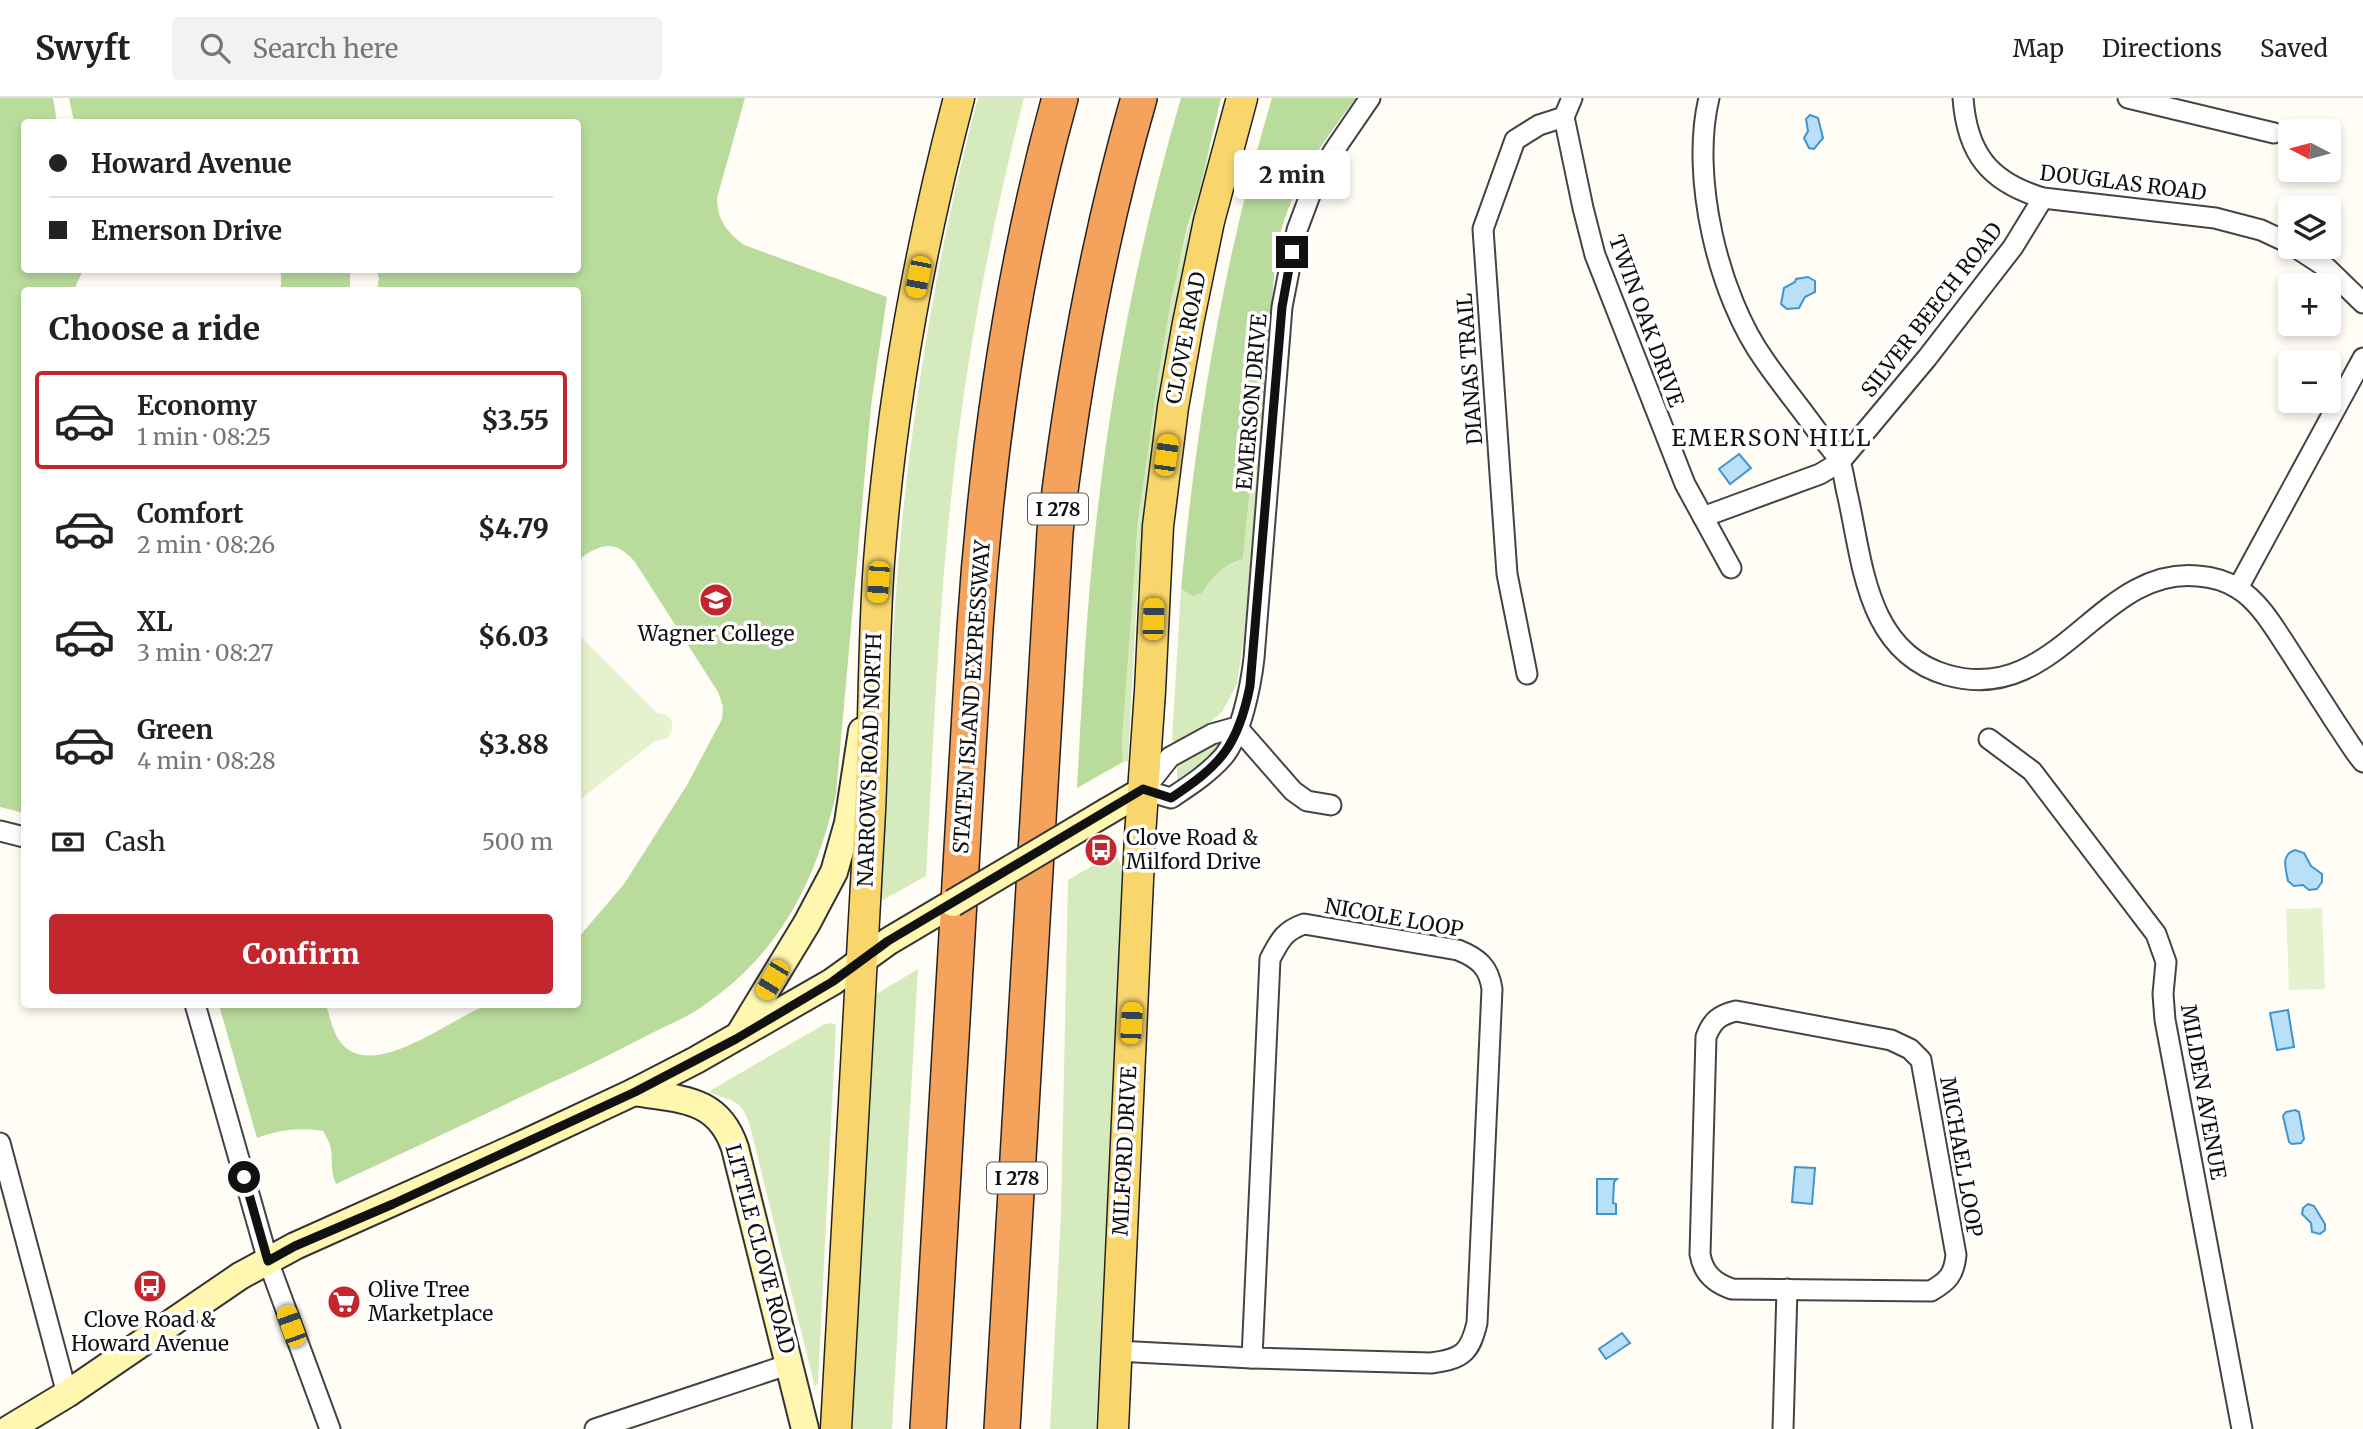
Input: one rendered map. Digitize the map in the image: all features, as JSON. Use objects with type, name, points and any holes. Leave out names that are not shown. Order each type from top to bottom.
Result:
[{"type":"highway","name":"STATEN ISLAND EXPRESSWAY","points":[[928,1429],[975,628],[986,492],[1015,298],[1060,98]]},
{"type":"highway","name":"I 278","points":[[1002,1429],[1055,532],[1086,321],[1110,209],[1139,98]]},
{"type":"main road","name":"NARROWS ROAD NORTH","points":[[836,1429],[871,785],[874,646],[887,480],[903,358],[928,229],[959,98]]},
{"type":"main road","name":"CLOVE ROAD","points":[[1143,789],[1156,555],[1168,443],[1201,260],[1242,98]]},
{"type":"main road","points":[[736,1039],[807,923],[834,872],[852,803],[874,646]]},
{"type":"main road","points":[[9,1429],[67,1394],[240,1276],[295,1246],[635,1092],[736,1039],[832,982],[888,941],[1143,789]]},
{"type":"main road","name":"MILFORD DRIVE","points":[[1113,1429],[1143,789]]},
{"type":"main road","name":"LITTLE CLOVE ROAD","points":[[635,1092],[705,1108],[719,1117],[728,1129],[805,1429]]},
{"type":"street","name":"EMERSON DRIVE","points":[[1143,789],[1171,798],[1198,780],[1225,755],[1246,705],[1252,673],[1282,307],[1297,230],[1312,190],[1370,98]]},
{"type":"street","points":[[1564,117],[1572,98]]},
{"type":"street","points":[[1709,98],[1701,157],[1705,196],[1726,281],[1741,321],[1763,359],[1840,462],[1870,598],[1892,639],[1908,654],[1946,675],[1973,679],[1997,678],[2021,671],[2064,645],[2129,593],[2153,580],[2180,574],[2210,577],[2238,588],[2268,618],[2363,762]]},
{"type":"street","name":"DOUGLAS ROAD","points":[[1963,98],[1965,123],[1972,145],[1985,165],[2001,180],[2019,191],[2043,198],[2215,218],[2261,230],[2278,238]]},
{"type":"street","points":[[2128,98],[2274,132]]},
{"type":"street","name":"TWIN OAK DRIVE","points":[[1564,117],[1595,255],[1674,458],[1731,568]]},
{"type":"street","name":"DIANAS TRAIL","points":[[1528,674],[1507,574],[1483,229],[1514,140],[1539,125],[1564,117]]},
{"type":"street","name":"SILVER BEECH ROAD","points":[[1703,517],[1820,474],[1840,462],[1927,358],[2013,247],[2043,198]]},
{"type":"street","points":[[2313,259],[2327,268],[2363,303]]},
{"type":"street","points":[[2238,588],[2363,358]]},
{"type":"street","points":[[1143,789],[1170,757],[1212,734],[1237,727],[1293,791],[1307,801],[1331,805]]},
{"type":"street","name":"MILDEN AVENUE","points":[[1989,739],[2032,771],[2156,934],[2166,962],[2163,994],[2165,1020],[2242,1429]]},
{"type":"street","points":[[0,831],[21,836]]},
{"type":"street","name":"NICOLE LOOP","points":[[1116,1351],[1252,1358],[1432,1363],[1451,1360],[1464,1354],[1473,1339],[1476,1323],[1492,989],[1486,968],[1473,956],[1458,950],[1304,924],[1292,928],[1280,939],[1270,959],[1252,1358]]},
{"type":"street","points":[[196,1008],[268,1261],[330,1429]]},
{"type":"street","name":"MICHAEL LOOP","points":[[1736,1011],[1891,1040],[1910,1049],[1921,1060],[1939,1155],[1956,1255],[1955,1269],[1945,1282],[1931,1291],[1787,1289],[1732,1289],[1715,1282],[1702,1265],[1701,1170],[1706,1037],[1715,1019],[1722,1014],[1736,1011]]},
{"type":"street","points":[[0,1143],[67,1394]]},
{"type":"street","points":[[1783,1429],[1787,1289]]},
{"type":"street","points":[[595,1429],[790,1364]]},
{"type":"green space","points":[[0,98],[53,98],[56,119],[21,119],[21,273],[82,273],[75,287],[21,287],[21,812],[0,807]]},
{"type":"green space","name":"Wagner College","points":[[69,98],[745,98],[717,198],[724,225],[744,245],[887,297],[871,406],[836,794],[817,858],[790,915],[752,965],[694,1012],[336,1184],[330,1146],[323,1131],[289,1130],[257,1138],[220,1008],[327,1008],[339,1040],[352,1052],[370,1056],[410,1045],[481,1008],[581,1008],[581,934],[624,884],[687,785],[722,719],[723,706],[718,692],[635,562],[621,550],[608,546],[581,558],[581,287],[378,287],[378,273],[581,273],[581,119],[73,119]]},
{"type":"green space","points":[[978,98],[1024,98],[985,271],[957,447],[941,607],[926,876],[883,900],[880,895],[892,651],[910,453],[943,249]]},
{"type":"green space","points":[[1181,98],[1221,98],[1199,192],[1187,228],[1158,377],[1138,522],[1122,740],[1123,762],[1077,788],[1090,590],[1110,416],[1140,256]]},
{"type":"green space","points":[[1272,98],[1356,98],[1297,188],[1276,251],[1262,425],[1249,498],[1243,559],[1224,568],[1214,576],[1202,593],[1193,596],[1181,589],[1204,403],[1226,280]]},
{"type":"green space","points":[[1211,143],[1143,537],[1137,595],[1128,761],[1123,762],[1122,740],[1134,573],[1152,407],[1171,297]]},
{"type":"green space","points":[[281,273],[350,273],[350,287],[281,287]]},
{"type":"green space","points":[[1262,425],[1244,636],[1237,684],[1222,712],[1203,728],[1177,743],[1172,740],[1181,589],[1193,596],[1219,570],[1243,559],[1249,498]]},
{"type":"green space","points":[[581,637],[657,713],[670,718],[672,730],[667,739],[655,741],[581,799]]},
{"type":"green space","points":[[1219,740],[1222,746],[1211,758],[1177,780],[1177,762]]},
{"type":"green space","points":[[1115,853],[1123,869],[1096,1429],[1050,1429],[1061,1214],[1068,880]]},
{"type":"green space","points":[[2322,908],[2325,989],[2289,990],[2286,909]]},
{"type":"green space","points":[[918,969],[892,1429],[851,1429],[873,996]]},
{"type":"green space","points":[[823,1025],[836,1025],[818,1382],[815,1387],[749,1122],[738,1105],[710,1093]]},
{"type":"water","points":[[1810,115],[1818,118],[1823,138],[1814,149],[1809,148],[1804,138],[1808,131],[1806,119]]},
{"type":"water","points":[[1808,277],[1815,281],[1815,292],[1805,297],[1799,308],[1787,309],[1781,304],[1784,288],[1796,279]]},
{"type":"water","points":[[1739,454],[1751,468],[1730,484],[1719,469]]},
{"type":"water","points":[[2295,850],[2304,853],[2311,866],[2322,874],[2322,882],[2317,889],[2309,890],[2303,885],[2294,886],[2288,881],[2286,859],[2290,852]]},
{"type":"water","points":[[2288,1010],[2294,1047],[2277,1050],[2270,1013]]},
{"type":"water","points":[[2286,1112],[2299,1112],[2304,1139],[2301,1143],[2292,1144],[2289,1142],[2283,1116]]},
{"type":"water","points":[[1795,1167],[1815,1168],[1812,1204],[1792,1202]]},
{"type":"water","points":[[1597,1179],[1617,1179],[1614,1182],[1613,1203],[1616,1204],[1616,1214],[1597,1214]]},
{"type":"water","points":[[2308,1204],[2314,1206],[2325,1224],[2325,1230],[2320,1234],[2312,1232],[2311,1223],[2302,1214],[2303,1208]]},
{"type":"water","points":[[1622,1333],[1630,1343],[1606,1359],[1599,1349]]},
{"type":"place","name":"Wagner College","points":[[716,600]]},
{"type":"place","name":"Clove Road & Milford Drive","points":[[1101,850]]},
{"type":"place","name":"Clove Road & Howard Avenue","points":[[150,1286]]},
{"type":"place","name":"Olive Tree Marketplace","points":[[344,1302]]},
{"type":"district","name":"EMERSON HILL","points":[[1772,438]]},
{"type":"route","points":[[244,1177],[268,1261],[295,1246],[393,1204],[635,1092],[736,1039],[832,982],[888,941],[1143,789],[1171,798],[1198,780],[1225,755],[1246,705],[1250,686],[1282,307],[1292,252]]}]
